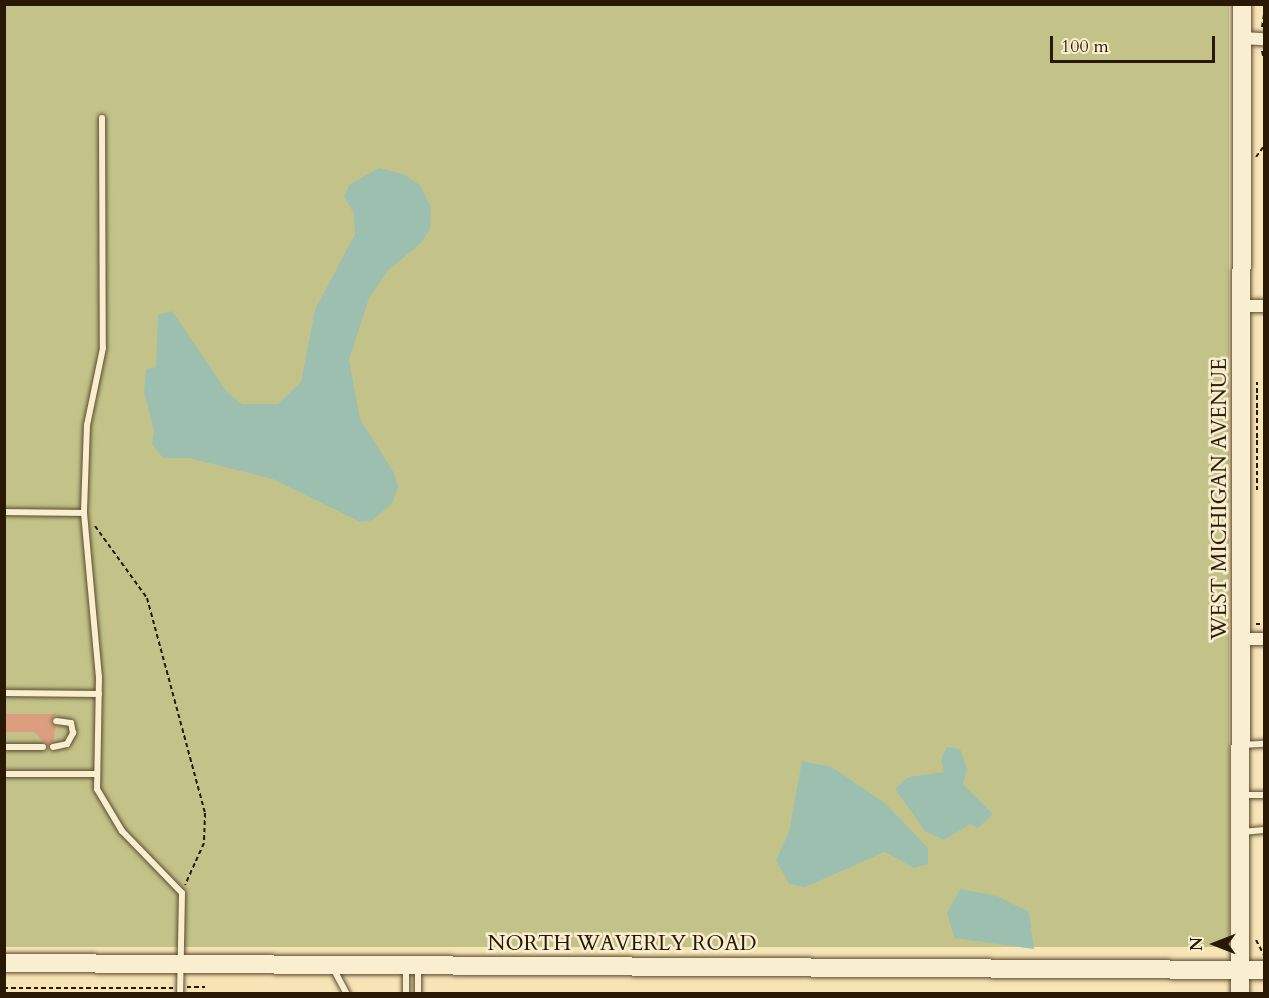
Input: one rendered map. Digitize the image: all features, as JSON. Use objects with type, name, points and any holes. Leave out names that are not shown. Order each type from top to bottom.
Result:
[{"type":"main road","name":"WEST MICHIGAN AVENUE","points":[[1240,993],[1242,4]]},
{"type":"main road","name":"NORTH WAVERLY ROAD","points":[[4,963],[1264,970]]},
{"type":"street","points":[[1242,38],[1264,30]]},
{"type":"street","points":[[1242,306],[1264,306]]},
{"type":"street","points":[[1242,639],[1264,639]]},
{"type":"lane","points":[[102,118],[103,348],[87,426],[84,513],[99,694],[97,789],[108,812],[182,893],[180,990]]},
{"type":"lane","points":[[4,512],[84,513]]},
{"type":"lane","points":[[4,693],[99,694]]},
{"type":"lane","points":[[53,747],[67,744],[73,733],[71,723],[56,721]]},
{"type":"lane","points":[[1242,745],[1264,744]]},
{"type":"lane","points":[[4,747],[43,747]]},
{"type":"lane","points":[[4,774],[97,774]]},
{"type":"lane","points":[[1242,795],[1264,795]]},
{"type":"lane","points":[[1242,832],[1264,834]]},
{"type":"lane","points":[[331,965],[347,993]]},
{"type":"lane","points":[[406,993],[412,965]]},
{"type":"lane","points":[[412,965],[418,993]]},
{"type":"path","points":[[84,513],[147,598],[205,813],[204,843],[182,893]]},
{"type":"path","points":[[1256,624],[1264,624]]},
{"type":"path","points":[[4,988],[180,990],[205,987]]},
{"type":"path","points":[[1207,993],[1225,993]]},
{"type":"green space","points":[[5,5],[1229,5],[1229,947],[5,947]]},
{"type":"shaded area","points":[[379,168],[403,174],[420,185],[431,207],[430,229],[421,243],[388,270],[369,298],[349,360],[360,419],[394,473],[398,487],[393,502],[373,520],[360,522],[273,479],[189,458],[163,458],[152,444],[154,431],[144,392],[146,369],[156,367],[158,315],[172,311],[227,392],[242,404],[278,404],[301,382],[315,310],[355,234],[354,214],[344,196],[350,184]]},
{"type":"shaded area","points":[[947,747],[960,749],[967,769],[963,784],[993,814],[978,828],[970,824],[944,840],[925,831],[895,789],[908,777],[944,772],[941,759]]},
{"type":"shaded area","points":[[802,761],[832,767],[885,803],[928,848],[928,864],[914,868],[885,852],[805,887],[789,884],[776,860],[789,832]]},
{"type":"shaded area","points":[[960,889],[997,896],[1029,912],[1034,949],[954,938],[947,913]]},
{"type":"building","points":[[4,714],[56,714],[51,721],[56,726],[53,742],[48,746],[34,732],[4,732]]}]
